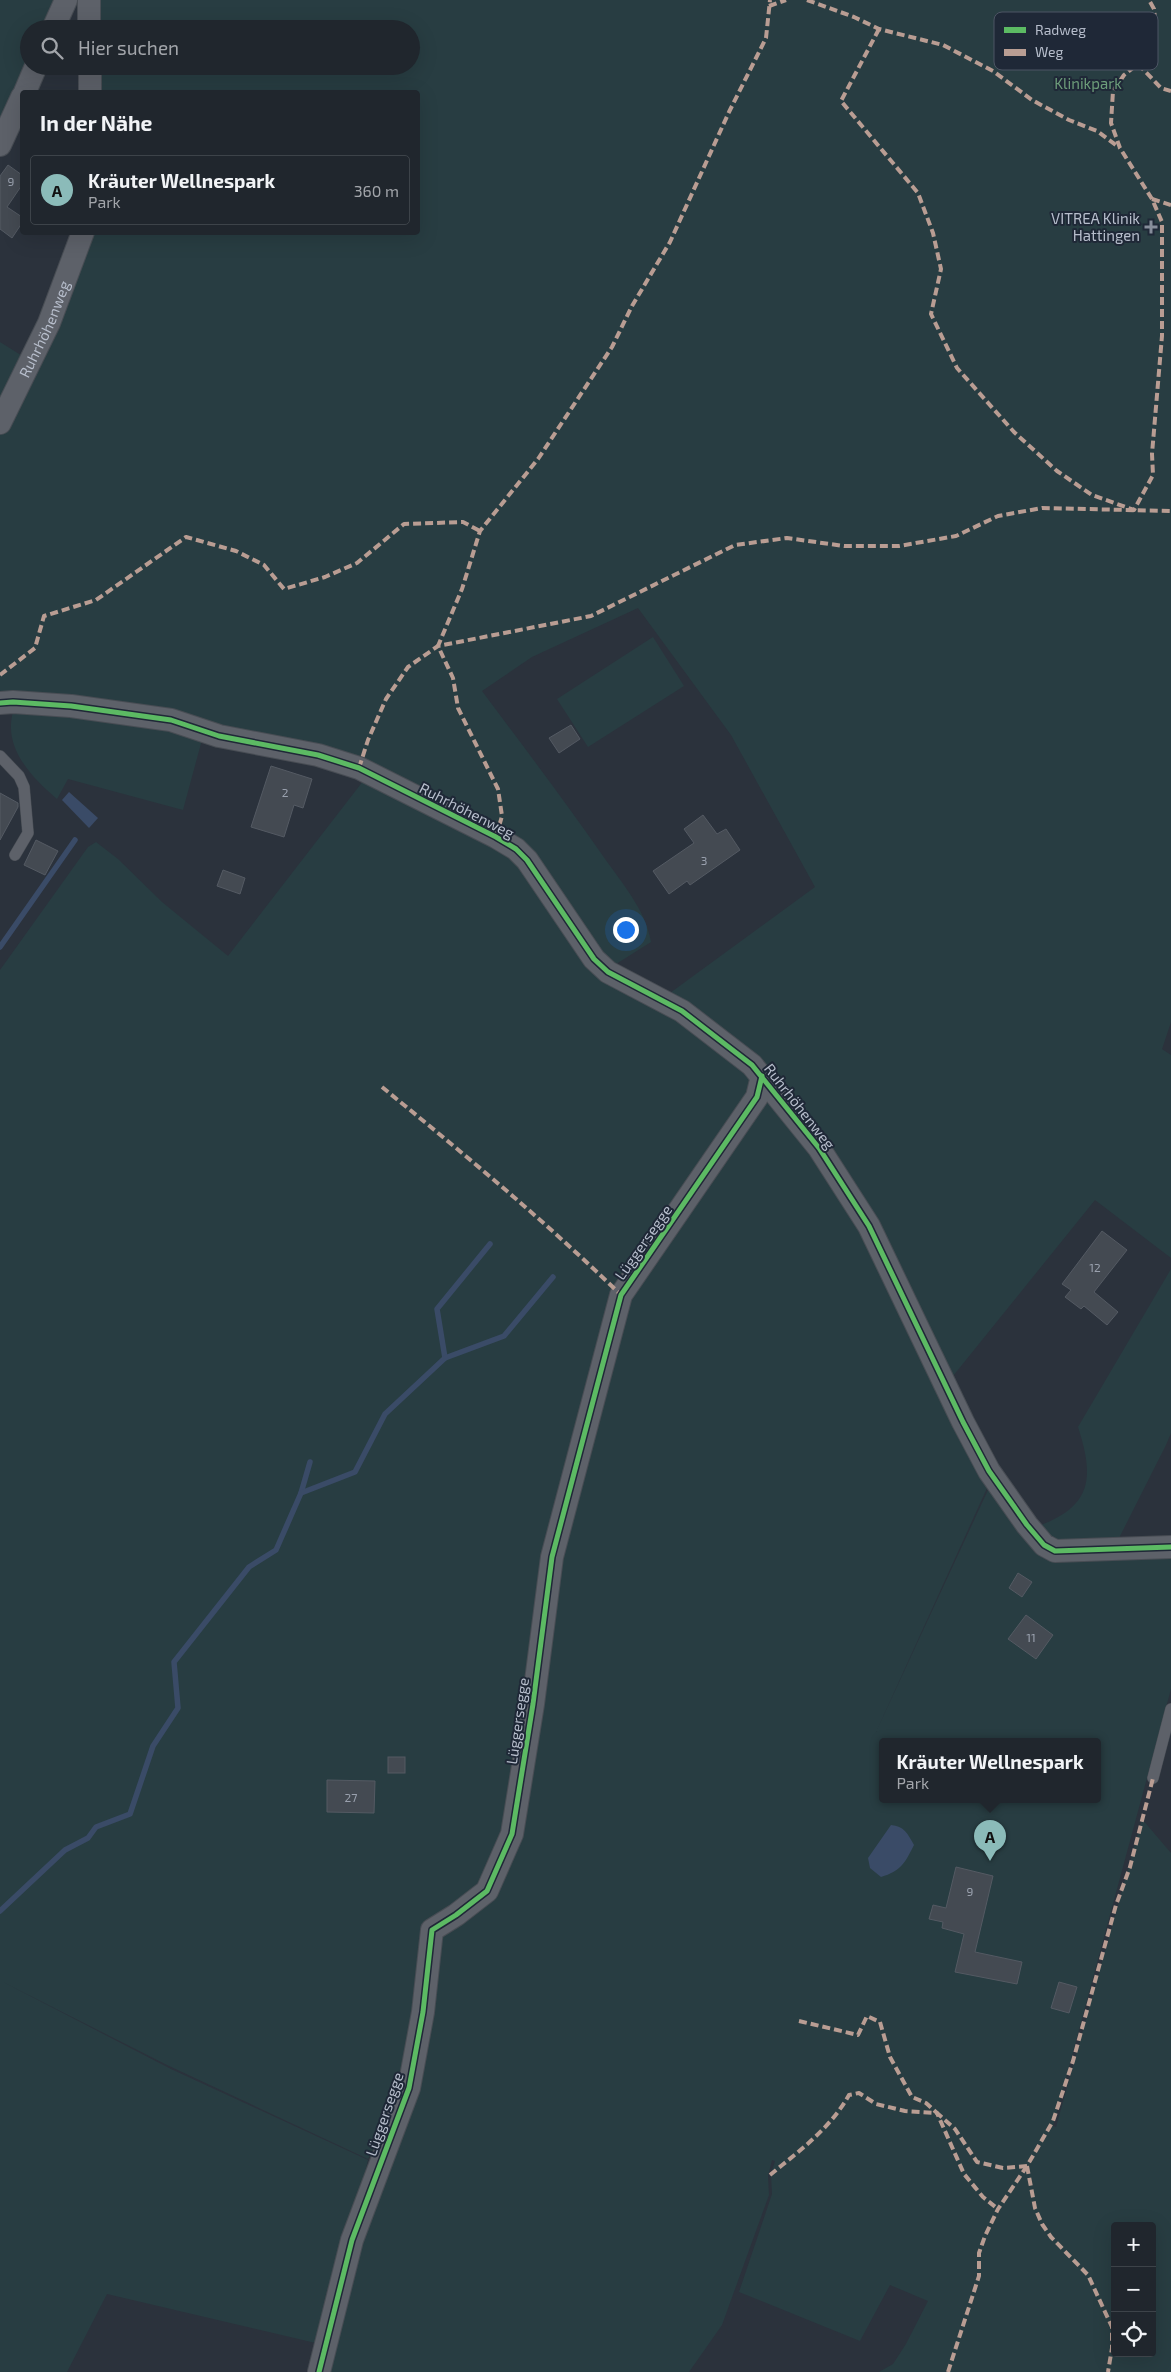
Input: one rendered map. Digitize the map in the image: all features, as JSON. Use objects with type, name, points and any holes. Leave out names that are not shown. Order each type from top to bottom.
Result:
[{"type":"street","points":[[57,20],[66,0]]},
{"type":"street","points":[[89,0],[89,20]]},
{"type":"street","points":[[25,90],[32,75]]},
{"type":"street","points":[[90,75],[90,90]]},
{"type":"street","points":[[0,145],[20,101]]},
{"type":"street","name":"Ruhrhöhenweg","points":[[0,423],[49,323],[82,235]]},
{"type":"street","name":"Ruhrhöhenweg","points":[[0,703],[13,702],[71,706],[171,720],[220,736],[318,755],[359,768],[516,849],[527,860],[594,959],[608,972],[682,1011],[752,1065],[819,1148],[869,1226],[974,1444],[989,1471],[1037,1536],[1050,1550],[1171,1547]]},
{"type":"street","name":"Lüggersegge","points":[[319,2372],[352,2240],[409,2088],[423,2012],[432,1930],[456,1915],[487,1891],[512,1834],[531,1714],[552,1558],[621,1295],[757,1097],[762,1076]]},
{"type":"lane","points":[[0,756],[19,776],[24,787],[28,833],[15,855]]},
{"type":"lane","points":[[1153,1778],[1171,1709]]},
{"type":"green space","points":[[0,0],[59,0],[50,20],[20,20],[20,75],[25,75],[0,132]]},
{"type":"green space","name":"Klinikpark","points":[[97,0],[1171,0],[1171,1022],[1162,1049],[1171,1055],[1171,1258],[1095,1200],[949,1381],[822,1146],[670,993],[815,887],[731,735],[638,608],[532,657],[482,691],[625,886],[644,919],[651,942],[613,966],[529,855],[359,765],[0,701],[0,342],[24,357],[79,235],[420,235],[420,90],[99,90],[99,75],[420,75],[420,20],[98,20]]},
{"type":"green space","points":[[653,637],[684,686],[588,747],[557,699]]},
{"type":"green space","points":[[15,706],[203,736],[183,810],[68,779],[57,799],[27,769],[14,746],[11,720]]},
{"type":"green space","points":[[367,776],[518,855],[595,966],[754,1071],[866,1228],[990,1482],[1054,1554],[1171,1551],[1171,1689],[1053,2126],[1056,2127],[1142,1819],[1171,1853],[1171,2372],[879,2372],[893,2364],[906,2344],[928,2301],[890,2285],[860,2341],[739,2292],[772,2194],[771,2174],[775,2161],[772,2160],[768,2176],[769,2195],[722,2325],[689,2372],[322,2372],[410,2087],[428,1977],[445,1930],[493,1893],[516,1800],[484,1891],[437,1921],[405,2088],[368,2159],[167,2065],[3,1982],[171,2069],[368,2160],[324,2345],[107,2294],[67,2372],[0,2372],[0,970],[88,847],[96,842],[118,859],[162,902],[228,956]],"holes":[[[988,1486],[989,1486],[988,1490],[876,1732]]]},
{"type":"green space","points":[[1171,1269],[1171,1433],[1166,1445],[1116,1544],[1054,1548],[1033,1528],[1067,1512],[1084,1491],[1087,1478],[1087,1463],[1078,1427]]},
{"type":"water","points":[[69,792],[98,818],[89,828],[62,800]]},
{"type":"water","points":[[891,1825],[899,1827],[908,1834],[914,1845],[902,1866],[881,1877],[870,1868],[868,1858]]},
{"type":"building","points":[[8,165],[20,174],[20,188],[7,207],[20,216],[20,226],[12,238],[0,229],[0,176]]},
{"type":"building","points":[[571,725],[580,739],[559,753],[549,738]]},
{"type":"building","points":[[271,766],[312,779],[303,808],[294,805],[284,837],[251,827]]},
{"type":"building","points":[[0,793],[18,803],[18,807],[0,840]]},
{"type":"building","points":[[703,815],[717,834],[726,829],[740,850],[690,885],[687,881],[669,894],[653,871],[694,843],[684,829]]},
{"type":"building","points":[[36,840],[58,851],[45,875],[24,865]]},
{"type":"building","points":[[223,870],[245,878],[240,894],[217,886]]},
{"type":"building","points":[[1102,1231],[1127,1250],[1094,1292],[1118,1312],[1107,1325],[1084,1306],[1081,1309],[1065,1297],[1071,1290],[1062,1284]]},
{"type":"building","points":[[1018,1573],[1032,1582],[1022,1597],[1009,1588]]},
{"type":"building","points":[[1026,1615],[1053,1635],[1036,1659],[1008,1639]]},
{"type":"building","points":[[388,1757],[405,1757],[405,1773],[388,1773]]},
{"type":"building","points":[[327,1780],[375,1781],[374,1813],[327,1812]]},
{"type":"building","points":[[956,1867],[993,1876],[975,1952],[1022,1962],[1017,1984],[955,1972],[964,1934],[942,1928],[943,1922],[929,1919],[933,1905],[946,1908]]},
{"type":"building","points":[[1059,1982],[1077,1987],[1069,2013],[1051,2008]]},
{"type":"waterway","points":[[0,947],[75,840]]},
{"type":"waterway","points":[[445,1358],[437,1309],[490,1244]]},
{"type":"waterway","points":[[0,1911],[65,1850],[88,1838],[96,1827],[130,1814],[153,1746],[178,1708],[174,1662],[249,1567],[276,1550],[301,1493],[355,1472],[385,1414],[445,1358],[504,1336],[553,1277]]},
{"type":"waterway","points":[[301,1493],[310,1462]]},
{"type":"marked path","points":[[496,837],[502,816],[498,789],[458,708],[453,678],[438,646],[462,589],[480,531],[538,459],[612,347],[632,306],[670,242],[729,112],[766,38],[770,0]]},
{"type":"marked path","points":[[769,6],[786,0]]},
{"type":"marked path","points":[[807,0],[854,17],[879,29],[943,45],[993,71],[1032,100],[1069,120],[1097,131],[1120,148]]},
{"type":"marked path","points":[[1149,0],[1154,12]]},
{"type":"marked path","points":[[879,29],[841,101],[918,193],[933,233],[941,269],[931,314],[957,368],[1014,432],[1057,471],[1092,495],[1134,510],[1153,475],[1152,454],[1162,336],[1162,222],[1152,199],[1120,148],[1111,123],[1113,91],[1124,75],[1130,70]]},
{"type":"marked path","points":[[1144,70],[1161,88],[1171,91]]},
{"type":"marked path","points":[[1152,199],[1171,205]]},
{"type":"marked path","points":[[359,768],[368,740],[386,699],[408,667],[438,646],[591,616],[735,545],[787,538],[844,546],[899,546],[956,536],[998,516],[1042,508],[1171,511]]},
{"type":"marked path","points":[[0,675],[35,648],[44,616],[96,600],[186,537],[236,551],[264,565],[284,589],[325,577],[357,563],[404,524],[463,522],[480,531]]},
{"type":"marked path","points":[[382,1087],[534,1214],[621,1295]]},
{"type":"marked path","points":[[948,2372],[979,2276],[979,2253],[985,2236],[998,2209],[1027,2166],[1053,2121],[1073,2061],[1116,1905],[1130,1867],[1153,1778]]},
{"type":"marked path","points":[[799,2021],[858,2035],[867,2016],[880,2022],[890,2057],[912,2097],[926,2103],[937,2113],[964,2174],[983,2197],[998,2209]]},
{"type":"marked path","points":[[770,2175],[823,2129],[849,2095],[859,2093],[876,2104],[905,2111],[937,2113],[955,2129],[977,2162],[1003,2168],[1027,2166]]},
{"type":"marked path","points":[[1027,2166],[1035,2208],[1042,2224],[1051,2237],[1088,2275],[1112,2327],[1112,2348],[1108,2372]]},
{"type":"cycle path","points":[[0,703],[13,702],[71,706],[171,720],[219,736],[318,755],[359,768],[516,849],[527,860],[594,959],[608,972],[682,1011],[752,1065],[819,1148],[869,1226],[963,1422],[989,1471],[1027,1525],[1044,1545],[1055,1551],[1171,1547]]},
{"type":"cycle path","points":[[319,2372],[352,2240],[409,2088],[423,2012],[432,1930],[456,1915],[487,1891],[512,1834],[533,1704],[552,1557],[621,1295],[757,1097],[762,1076]]},
{"type":"place","name":"VITREA Klinik Hattingen","points":[[1151,227]]},
{"type":"place","name":"Kräuter Wellnespark","points":[[990,1861]]}]
